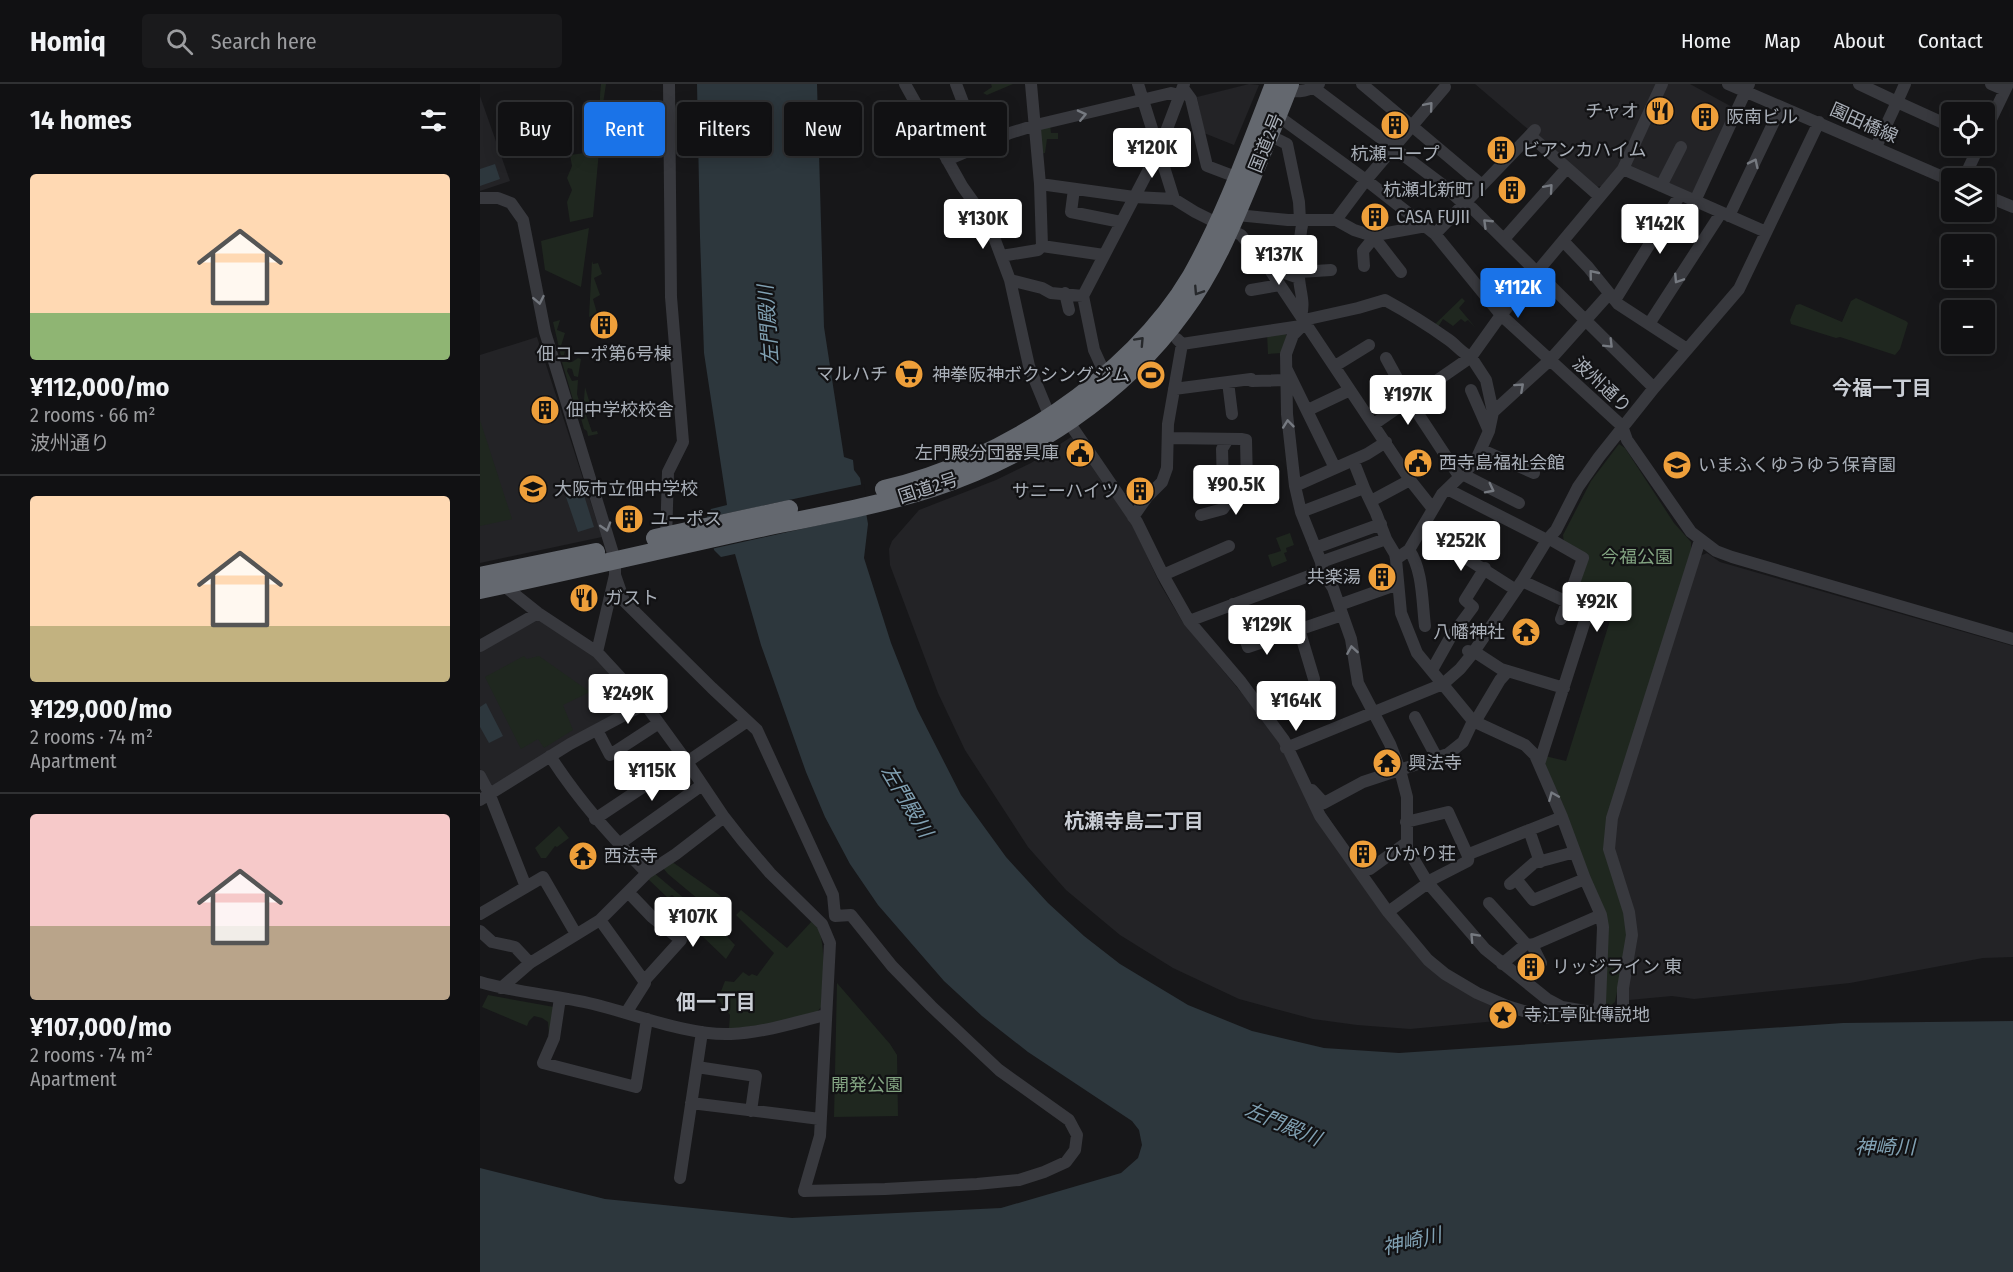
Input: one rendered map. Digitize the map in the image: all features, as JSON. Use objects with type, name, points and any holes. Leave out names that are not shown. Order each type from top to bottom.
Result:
[{"type":"highway","name":"国道2号","points":[[480,590],[614,561],[666,542],[895,492],[937,487],[987,467],[1046,436],[1059,419],[1139,343],[1170,306],[1227,224],[1236,177],[1284,86]]},
{"type":"highway","name":"国道2号","points":[[1059,419],[1118,382],[1168,332],[1204,282],[1271,112]]},
{"type":"highway","name":"国道2号","points":[[480,576],[614,561]]},
{"type":"street","points":[[905,84],[947,160],[989,224],[1010,280],[1029,366],[1059,419],[1133,517],[1189,621],[1241,682],[1284,740],[1320,816],[1351,862],[1428,960],[1445,974],[1507,1006],[1547,1018]]},
{"type":"street","points":[[956,84],[963,102]]},
{"type":"street","points":[[1001,256],[1038,250],[1042,246],[1036,125],[1031,84]]},
{"type":"street","points":[[1138,84],[1174,199]]},
{"type":"street","points":[[1362,84],[1482,185]]},
{"type":"street","points":[[1374,424],[1471,357],[1501,315],[1623,169],[1662,84]]},
{"type":"street","name":"園田橋線","points":[[1728,84],[1747,88],[1781,107],[1941,175]]},
{"type":"street","points":[[1859,84],[1941,121]]},
{"type":"street","points":[[1876,147],[1905,84]]},
{"type":"street","points":[[1991,84],[2006,87],[1995,110]]},
{"type":"street","points":[[1284,86],[1300,92],[1317,86],[1464,204],[1472,208],[1654,388]]},
{"type":"street","points":[[666,542],[668,472],[683,442],[672,297],[668,87]]},
{"type":"street","points":[[1336,220],[1366,180],[1445,87]]},
{"type":"street","points":[[1695,201],[1747,88]]},
{"type":"street","points":[[1007,134],[1036,125],[1144,101],[1182,89]]},
{"type":"street","points":[[1105,374],[1094,350],[1083,296],[1159,150],[1182,89]]},
{"type":"street","points":[[1182,89],[1191,99],[1207,166],[1236,177]]},
{"type":"street","points":[[1649,324],[1725,214],[1781,107]]},
{"type":"street","name":"波州通り","points":[[1271,112],[1366,180],[1430,230],[1501,315],[1622,426],[1627,440],[1691,532],[1700,540],[1716,551],[1732,557],[2013,639]]},
{"type":"street","points":[[1286,748],[1443,684],[1460,669],[1556,530],[1578,487],[1622,426],[1739,289],[1819,122]]},
{"type":"street","points":[[1364,266],[1363,251],[1374,237],[1383,234],[1430,230],[1464,204],[1534,134],[1566,169],[1599,196]]},
{"type":"street","points":[[1279,140],[1287,144],[1301,220],[1299,275],[1304,306],[1303,321],[1293,335],[1286,354],[1287,414],[1295,486],[1301,512],[1321,566],[1333,588],[1351,639],[1358,683],[1390,744],[1400,770],[1407,797],[1407,848],[1428,882],[1463,925],[1502,964],[1547,999],[1563,1007],[1594,1012],[1600,1003],[1603,927],[1601,915],[1539,764],[1535,755],[1525,745],[1474,721],[1417,653],[1401,613],[1395,554],[1386,539],[1353,460]]},
{"type":"street","points":[[1661,186],[1681,147]]},
{"type":"street","points":[[947,160],[957,156]]},
{"type":"street","points":[[1504,239],[1566,169]]},
{"type":"street","points":[[1623,169],[1766,232]]},
{"type":"street","points":[[1040,184],[1134,197],[1174,199],[1227,224],[1241,235],[1268,267],[1410,480],[1433,509]]},
{"type":"street","points":[[1074,189],[1071,212],[1121,222]]},
{"type":"street","points":[[1493,412],[1550,360],[1612,297],[1680,195]]},
{"type":"street","points":[[480,198],[498,198],[511,203],[523,220],[545,332],[624,601],[746,722],[757,730],[833,895],[835,916],[827,934]]},
{"type":"street","points":[[1995,200],[2013,207]]},
{"type":"street","points":[[1227,224],[1336,220],[1374,237],[1401,272]]},
{"type":"street","points":[[1563,242],[1588,267],[1618,304],[1687,349]]},
{"type":"street","points":[[1042,246],[1104,255]]},
{"type":"street","points":[[1268,267],[1299,275],[1331,270]]},
{"type":"street","points":[[1010,280],[1042,288],[1051,293],[1083,296]]},
{"type":"street","points":[[1251,290],[1280,285]]},
{"type":"street","points":[[1065,293],[1069,310]]},
{"type":"street","points":[[1182,344],[1358,309],[1381,295],[1435,330],[1471,357],[1486,380],[1493,412],[1490,431],[1475,462],[1442,494],[1409,550],[1396,559]]},
{"type":"street","points":[[1168,332],[1182,344]]},
{"type":"street","points":[[1133,517],[1147,497],[1162,482],[1167,468],[1168,438],[1182,344]]},
{"type":"street","points":[[1335,366],[1369,345]]},
{"type":"street","points":[[1386,358],[1409,400],[1460,475],[1519,503]]},
{"type":"street","points":[[1174,389],[1251,379],[1252,381],[1286,374]]},
{"type":"street","points":[[1286,374],[1308,410],[1335,468]]},
{"type":"street","points":[[1228,382],[1232,414]]},
{"type":"street","points":[[1308,410],[1350,390]]},
{"type":"street","points":[[1470,390],[1490,431]]},
{"type":"street","points":[[1168,438],[1246,440],[1247,483],[1241,491],[1228,491],[1223,486]]},
{"type":"street","points":[[1201,515],[1223,509],[1227,503],[1223,486],[1222,449],[1228,439]]},
{"type":"street","points":[[1295,486],[1367,454],[1386,442]]},
{"type":"street","points":[[1482,450],[1534,473]]},
{"type":"street","points":[[1371,501],[1410,480]]},
{"type":"street","points":[[1301,512],[1364,488]]},
{"type":"street","points":[[1447,489],[1583,558],[1561,619]]},
{"type":"street","points":[[1315,548],[1381,524]]},
{"type":"street","points":[[1422,530],[1485,568],[1519,585],[1568,600],[1590,604],[1539,764]]},
{"type":"street","points":[[1189,621],[1386,539]]},
{"type":"street","points":[[1623,1010],[1623,988],[1632,934],[1629,912],[1609,849],[1610,830],[1700,540]]},
{"type":"street","points":[[1163,575],[1209,549],[1229,546]]},
{"type":"street","points":[[1409,550],[1418,576],[1425,626]]},
{"type":"street","points":[[597,652],[614,561]]},
{"type":"street","points":[[1432,670],[1450,638],[1473,607],[1465,600],[1485,568]]},
{"type":"street","points":[[1233,604],[1248,647],[1299,629],[1398,584]]},
{"type":"street","points":[[503,585],[538,613],[597,652],[645,704],[724,817],[770,873],[822,924],[827,934],[830,943],[820,1136],[804,1191],[942,1186],[1019,1180],[1066,1162],[1075,1150],[1077,1135],[1069,1120],[999,1070],[892,966],[850,915],[835,916]]},
{"type":"street","points":[[480,646],[538,613]]},
{"type":"street","points":[[1299,629],[1314,680]]},
{"type":"street","points":[[1470,652],[1508,671],[1564,688]]},
{"type":"street","points":[[1320,816],[1325,802],[1363,782],[1448,754],[1463,742],[1474,721],[1508,671]]},
{"type":"street","points":[[485,797],[550,756],[645,704]]},
{"type":"street","points":[[1415,717],[1437,758]]},
{"type":"street","points":[[595,819],[746,722]]},
{"type":"street","points":[[597,730],[610,755],[659,723]]},
{"type":"street","points":[[550,756],[572,791],[595,819],[647,873]]},
{"type":"street","points":[[480,777],[485,797],[526,887]]},
{"type":"street","points":[[1302,781],[1325,802]]},
{"type":"street","points":[[619,844],[702,785]]},
{"type":"street","points":[[1388,912],[1428,882],[1468,861],[1468,856],[1448,812],[1406,822]]},
{"type":"street","points":[[501,988],[530,963],[600,921],[647,873],[724,817]]},
{"type":"street","points":[[1468,856],[1562,817]]},
{"type":"street","points":[[1529,830],[1540,862]]},
{"type":"street","points":[[1351,862],[1356,861],[1370,869],[1406,843]]},
{"type":"street","points":[[1575,852],[1534,863],[1513,881],[1533,900],[1585,879]]},
{"type":"street","points":[[480,914],[543,878],[576,934]]},
{"type":"street","points":[[626,1013],[644,981],[681,940],[652,917],[628,893]]},
{"type":"street","points":[[1489,903],[1529,945],[1541,963]]},
{"type":"street","points":[[1502,964],[1529,945],[1601,915]]},
{"type":"street","points":[[600,921],[644,981]]},
{"type":"street","points":[[480,931],[492,942],[515,947],[530,963]]},
{"type":"street","points":[[480,982],[590,1004],[702,1032],[731,1034],[826,1015]]},
{"type":"street","points":[[560,999],[554,1038],[543,1063],[636,1087],[647,1018]]},
{"type":"street","points":[[680,1178],[702,1032]]},
{"type":"street","points":[[697,1067],[756,1076],[751,1111]]},
{"type":"street","points":[[691,1103],[820,1119]]},
{"type":"shaded area","points":[[1249,84],[1259,85],[1234,145],[1204,133],[1197,97]]},
{"type":"shaded area","points":[[1475,84],[1690,84],[1734,108],[1696,192],[1691,195],[1620,164],[1602,186],[1596,187]]},
{"type":"shaded area","points":[[480,96],[498,147],[498,156],[501,156],[510,181],[480,191]]},
{"type":"shaded area","name":"大阪市立佃中学校","points":[[537,337],[602,537],[480,563],[480,355]]},
{"type":"shaded area","points":[[1071,437],[1083,447],[1133,526],[1160,584],[1182,621],[1269,726],[1418,955],[1504,1011],[1497,1021],[1410,1029],[1357,1025],[1313,1019],[1239,999],[1173,968],[1120,935],[1066,890],[1028,847],[965,750],[938,693],[890,565],[889,549],[892,541],[919,510],[996,480],[1031,463]]},
{"type":"shaded area","points":[[1707,553],[1720,562],[2013,646],[2013,957],[1983,958],[1850,983],[1694,999],[1672,996],[1629,1000],[1613,845],[1615,823],[1700,556]]},
{"type":"shaded area","points":[[538,620],[590,651],[639,701],[494,789],[489,787],[480,769],[480,651]]},
{"type":"green space","points":[[601,84],[606,84],[603,102],[600,102]]},
{"type":"green space","points":[[991,84],[1013,84],[987,95],[983,93],[992,87]]},
{"type":"green space","points":[[1050,125],[1051,133],[1058,133],[1058,139],[1047,139],[1045,153],[1040,154],[1041,129]]},
{"type":"green space","points":[[584,153],[584,156],[599,156],[593,217],[570,222],[567,202],[572,190],[567,178],[572,166],[570,156]]},
{"type":"green space","points":[[589,228],[581,287],[545,270],[541,241]]},
{"type":"green space","points":[[592,261],[593,264],[598,263],[602,274],[594,278],[600,295],[593,299],[597,313],[589,317]]},
{"type":"green space","points":[[1462,298],[1465,301],[1459,308],[1475,327],[1468,320],[1465,322],[1461,319],[1453,326],[1443,319],[1438,327],[1432,327]]},
{"type":"green space","points":[[1856,298],[1908,323],[1900,349],[1895,355],[1791,324],[1790,320],[1796,305],[1800,304],[1842,322],[1851,301]]},
{"type":"green space","points":[[560,320],[557,330],[565,333],[560,349],[565,351],[561,356],[553,322]]},
{"type":"green space","points":[[1283,331],[1287,336],[1282,353],[1268,354],[1267,333]]},
{"type":"green space","points":[[578,358],[581,359],[578,377],[574,376],[572,369],[568,368],[567,371],[572,381],[578,380],[577,394],[580,404],[576,410],[562,362],[572,362]]},
{"type":"green space","points":[[585,387],[590,404],[584,409],[592,432],[597,431],[598,434],[588,436],[580,415],[583,412]]},
{"type":"green space","points":[[480,420],[512,519],[480,526]]},
{"type":"green space","name":"今福公園","points":[[1619,444],[1625,448],[1674,523],[1691,542],[1691,551],[1608,814],[1627,931],[1615,1002],[1608,1008],[1604,1002],[1606,938],[1543,761],[1545,756],[1566,761],[1613,611],[1576,594],[1588,556],[1564,543],[1563,535],[1591,481]]},
{"type":"green space","points":[[1290,533],[1294,545],[1286,548],[1287,552],[1284,553],[1287,561],[1272,567],[1268,555],[1281,551],[1276,538]]},
{"type":"green space","points":[[524,656],[527,659],[539,656],[590,692],[563,705],[573,730],[544,748],[538,739],[521,749],[485,677]]},
{"type":"green space","points":[[559,826],[569,838],[557,847],[555,846],[546,858],[541,858],[535,848]]},
{"type":"green space","points":[[671,861],[722,897],[730,910],[723,915],[720,911],[716,914],[668,874],[663,868]]},
{"type":"green space","points":[[654,873],[717,926],[735,945],[726,959],[700,934],[707,927],[672,895],[668,898],[648,879]]},
{"type":"green space","points":[[741,910],[787,948],[813,920],[818,928],[823,949],[821,1007],[817,1012],[767,1025],[729,1029],[730,1015],[718,999],[725,981],[734,982],[743,972],[749,976],[752,974],[757,976],[774,953],[736,915]]},
{"type":"green space","name":"開発公園","points":[[837,983],[897,1055],[898,1116],[834,1117]]},
{"type":"green space","points":[[488,995],[554,1007],[549,1034],[548,1022],[542,1018],[534,1016],[527,1026],[482,1007]]},
{"type":"water","points":[[697,84],[817,84],[818,102],[784,102],[784,156],[819,156],[824,327],[844,457],[853,460],[854,470],[860,478],[868,524],[864,558],[891,643],[917,709],[961,795],[1006,857],[1048,903],[1084,936],[1120,964],[1188,1005],[1252,1031],[1324,1048],[1399,1053],[1843,1023],[2013,1021],[2013,1272],[480,1272],[480,1168],[605,1199],[792,1218],[1001,1208],[1121,1173],[1138,1158],[1142,1145],[1139,1130],[1132,1121],[1028,1052],[982,1016],[944,981],[878,905],[850,864],[825,817],[806,772],[761,645],[735,554],[721,557],[714,550],[707,516],[711,509],[727,505],[704,353],[698,156],[772,156],[772,102],[697,102]]},
{"type":"water","points":[[495,164],[500,179],[480,186],[480,169]]},
{"type":"water","points":[[583,492],[594,527],[578,532],[566,497]]},
{"type":"water","points":[[486,703],[503,736],[489,743],[480,727],[480,707]]},
{"type":"pier","points":[[864,484],[869,514],[711,549],[705,518]]},
{"type":"place","name":"チャオ","points":[[1660,111]]},
{"type":"place","name":"阪南ビル","points":[[1705,117]]},
{"type":"place","name":"杭瀬コープ","points":[[1395,125]]},
{"type":"place","name":"ビアンカハイム","points":[[1501,150]]},
{"type":"place","name":"杭瀬北新町Ⅰ","points":[[1512,190]]},
{"type":"place","name":"CASA FUJII","points":[[1375,217]]},
{"type":"place","name":"佃コーポ第6号棟","points":[[604,325]]},
{"type":"place","name":"マルハチ","points":[[909,374]]},
{"type":"place","name":"神拳阪神ボクシングジム","points":[[1151,375]]},
{"type":"place","name":"佃中学校校舎","points":[[545,410]]},
{"type":"place","name":"左門殿分団器具庫","points":[[1080,453]]},
{"type":"place","name":"西寺島福祉会館","points":[[1418,463]]},
{"type":"place","name":"いまふくゆうゆう保育園","points":[[1677,465]]},
{"type":"place","name":"大阪市立佃中学校","points":[[533,489]]},
{"type":"place","name":"サニーハイツ","points":[[1140,491]]},
{"type":"place","name":"ユーポス","points":[[629,519]]},
{"type":"place","name":"共楽湯","points":[[1382,577]]},
{"type":"place","name":"ガスト","points":[[584,598]]},
{"type":"place","name":"八幡神社","points":[[1526,632]]},
{"type":"place","name":"興法寺","points":[[1387,763]]},
{"type":"place","name":"ひかり荘","points":[[1363,854]]},
{"type":"place","name":"西法寺","points":[[583,856]]},
{"type":"place","name":"リッジライン 東","points":[[1531,967]]},
{"type":"place","name":"寺江亭阯傳説地","points":[[1503,1015]]},
{"type":"district","name":"今福一丁目","points":[[1882,388]]},
{"type":"district","name":"杭瀬寺島二丁目","points":[[1134,821]]},
{"type":"district","name":"佃一丁目","points":[[716,1002]]},
{"type":"water label","name":"左門殿川","points":[[768,325]]},
{"type":"water label","name":"左門殿川","points":[[907,801]]},
{"type":"water label","name":"左門殿川","points":[[1283,1124]]},
{"type":"water label","name":"神崎川","points":[[1885,1147]]},
{"type":"water label","name":"神崎川","points":[[1412,1241]]}]
